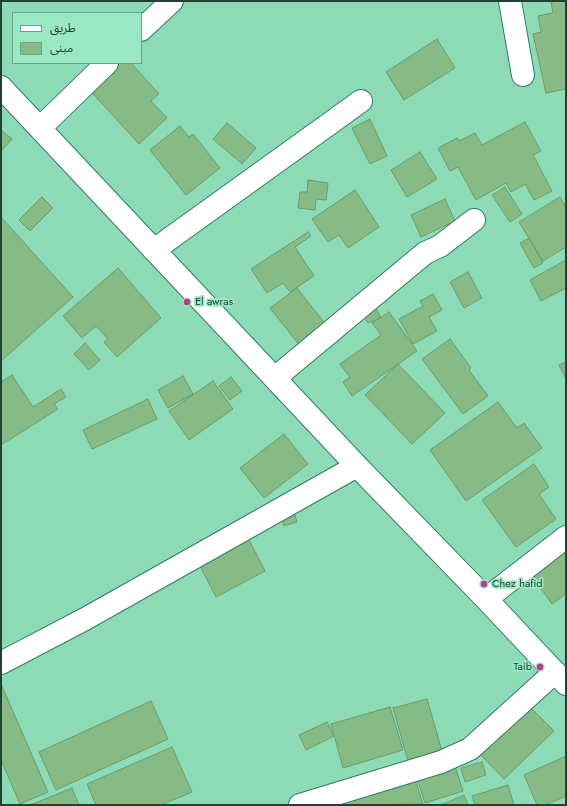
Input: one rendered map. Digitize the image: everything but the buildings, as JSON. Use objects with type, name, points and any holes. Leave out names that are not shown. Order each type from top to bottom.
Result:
[{"type":"street","points":[[142,29],[172,1]]},
{"type":"street","points":[[510,1],[522,75]]},
{"type":"street","points":[[40,128],[106,64]]},
{"type":"street","points":[[1,87],[357,466],[486,598],[561,678],[470,749],[440,762],[300,805]]},
{"type":"street","points":[[154,250],[361,101]]},
{"type":"street","points":[[275,378],[425,253],[440,246],[474,220]]},
{"type":"street","points":[[1,663],[85,619],[357,466]]},
{"type":"street","points":[[486,598],[566,537]]},
{"type":"place","name":"El awras","points":[[187,302]]},
{"type":"place","name":"Chez hafid","points":[[484,584]]},
{"type":"place","name":"Taib","points":[[540,667]]}]
